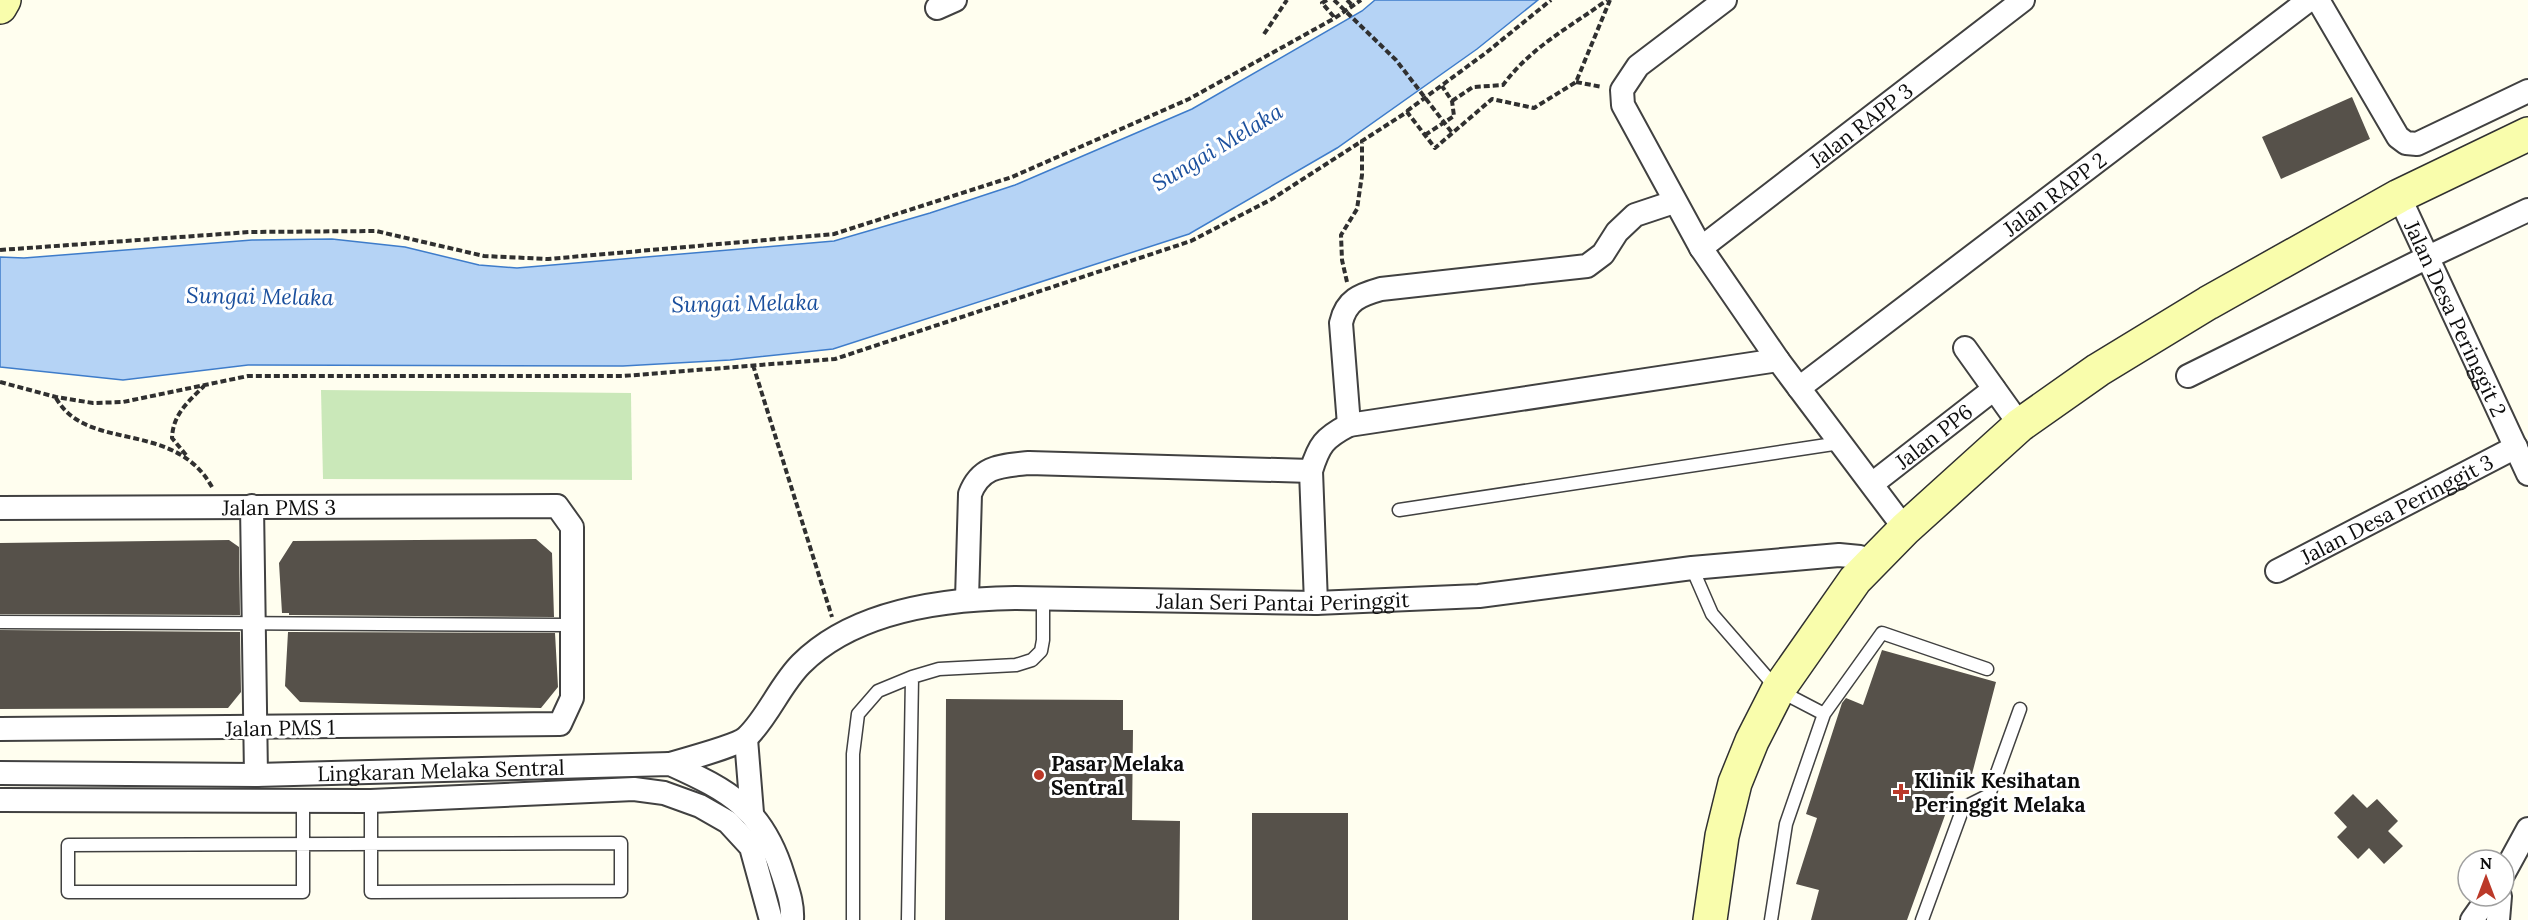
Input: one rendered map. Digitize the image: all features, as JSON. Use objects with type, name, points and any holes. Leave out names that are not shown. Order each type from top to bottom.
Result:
[{"type":"street","points":[[0,6],[4,0]]},
{"type":"street","points":[[1725,0],[1638,66],[1622,90],[1623,105],[1701,248],[1778,360],[1905,529]]},
{"type":"street","name":"Jalan RAPP 3","points":[[1701,248],[2023,0]]},
{"type":"street","name":"Jalan RAPP 2","points":[[1799,388],[2284,7],[2309,0]]},
{"type":"street","points":[[2318,0],[2398,137],[2406,143],[2417,144],[2528,91]]},
{"type":"street","points":[[1710,920],[1722,836],[1735,783],[1778,690],[1855,580],[1905,529],[2020,425],[2098,370],[2208,303],[2399,196],[2528,134]]},
{"type":"street","name":"Jalan Desa Peringgit 2","points":[[2399,196],[2528,474]]},
{"type":"street","points":[[1349,425],[1341,323],[1344,311],[1352,300],[1381,289],[1587,266],[1603,254],[1617,232],[1635,215],[1674,202]]},
{"type":"street","points":[[2188,376],[2528,210]]},
{"type":"street","points":[[1965,348],[2020,425]]},
{"type":"street","points":[[1316,603],[1311,471],[1317,451],[1329,435],[1349,425],[1778,360]]},
{"type":"street","name":"Jalan PP6","points":[[1872,484],[1994,389]]},
{"type":"street","name":"Jalan Desa Peringgit 3","points":[[2277,571],[2516,447]]},
{"type":"street","points":[[967,598],[970,494],[975,480],[987,470],[1029,463],[1311,471]]},
{"type":"street","points":[[252,506],[256,775]]},
{"type":"street","name":"Jalan PMS 3","points":[[0,508],[557,506],[572,527],[571,625]]},
{"type":"street","name":"Jalan Seri Pantai Peringgit","points":[[746,739],[786,681],[802,663],[824,645],[892,615],[927,604],[967,598],[1316,603],[1479,596],[1692,568],[1851,555],[1860,557],[1870,565]]},
{"type":"street","name":"Jalan PMS 1","points":[[0,729],[560,724],[572,698],[571,625]]},
{"type":"street","points":[[670,764],[746,739],[752,813]]},
{"type":"street","name":"Lingkaran Melaka Sentral","points":[[0,773],[256,775],[670,764],[717,786],[752,813],[774,845],[793,906],[792,920]]},
{"type":"street","name":"Lingkaran Melaka Sentral","points":[[0,800],[303,802],[634,789],[664,793],[700,806],[728,822],[751,847],[771,920]]},
{"type":"street","points":[[2516,851],[2528,829]]},
{"type":"lane","points":[[1399,510],[1840,443]]},
{"type":"lane","points":[[1692,568],[1712,614],[1778,690],[1824,714]]},
{"type":"lane","points":[[853,920],[853,754],[858,714],[878,691],[912,677],[939,669],[1016,665],[1032,660],[1041,651],[1043,640],[1043,598]]},
{"type":"lane","points":[[0,622],[254,621],[571,625]]},
{"type":"lane","points":[[1771,920],[1786,824],[1824,714],[1882,633],[1987,669]]},
{"type":"lane","points":[[908,920],[912,677]]},
{"type":"lane","points":[[1922,920],[1963,808],[1989,795],[2020,709]]},
{"type":"lane","points":[[303,802],[303,844],[303,892],[68,892],[68,845],[303,844],[371,844],[621,843],[621,891],[371,892],[371,844],[371,801]]},
{"type":"path","points":[[1264,34],[1287,0]]},
{"type":"path","points":[[1327,0],[1322,3],[1335,18]]},
{"type":"path","points":[[1334,0],[1396,60],[1453,134]]},
{"type":"path","points":[[1347,0],[1354,7]]},
{"type":"path","points":[[0,250],[25,251],[250,232],[376,231],[484,256],[548,259],[834,234],[1012,177],[1189,99],[1335,18],[1361,0]]},
{"type":"path","points":[[0,382],[56,397],[93,403],[123,402],[248,376],[623,376],[835,358],[1191,241],[1272,199],[1407,111],[1551,0]]},
{"type":"path","points":[[1452,100],[1473,87],[1503,85],[1521,62],[1548,39],[1609,0]]},
{"type":"path","points":[[1407,111],[1435,148],[1492,99],[1534,108],[1576,82],[1609,0]]},
{"type":"path","points":[[1425,135],[1454,116],[1452,100],[1442,86]]},
{"type":"path","points":[[1352,300],[1342,260],[1341,235],[1357,209],[1362,176],[1362,141]]},
{"type":"path","points":[[753,365],[838,637]]},
{"type":"path","points":[[206,385],[185,404],[173,422],[172,438],[204,472],[212,487],[213,507]]},
{"type":"path","points":[[56,397],[64,412],[84,424],[159,443],[186,455]]},
{"type":"green space","points":[[321,390],[631,393],[632,480],[323,479]]},
{"type":"water","name":"Sungai Melaka","points":[[1375,0],[1538,0],[1477,49],[1337,148],[1189,234],[833,349],[730,360],[623,366],[248,365],[123,380],[0,367],[0,257],[24,258],[252,240],[332,239],[405,247],[479,265],[517,268],[834,241],[1015,185],[1192,109],[1362,11]]},
{"type":"building","points":[[2352,97],[2370,139],[2281,179],[2262,137]]},
{"type":"building","points":[[536,539],[552,553],[554,617],[289,615],[289,613],[282,613],[279,563],[293,541]]},
{"type":"building","points":[[229,540],[239,547],[240,615],[0,614],[0,543]]},
{"type":"building","points":[[0,630],[240,632],[241,692],[228,708],[0,709]]},
{"type":"building","points":[[288,632],[555,633],[558,687],[541,708],[300,702],[285,686]]},
{"type":"building","points":[[1882,650],[1996,682],[1972,774],[1961,771],[1907,920],[1811,920],[1819,890],[1796,884],[1817,818],[1806,814],[1842,703],[1846,698],[1863,705]]},
{"type":"building","name":"Pasar Melaka Sentral","points":[[946,699],[1123,700],[1123,730],[1133,730],[1132,820],[1180,821],[1179,920],[945,920]]},
{"type":"building","points":[[2353,794],[2367,808],[2377,799],[2398,821],[2388,831],[2403,846],[2384,864],[2369,848],[2358,859],[2337,837],[2347,827],[2334,813]]},
{"type":"building","points":[[1252,813],[1348,813],[1348,920],[1252,920]]},
{"type":"place","name":"Pasar Melaka Sentral","points":[[1039,775]]},
{"type":"place","name":"Klinik Kesihatan Peringgit Melaka","points":[[1901,792]]}]
